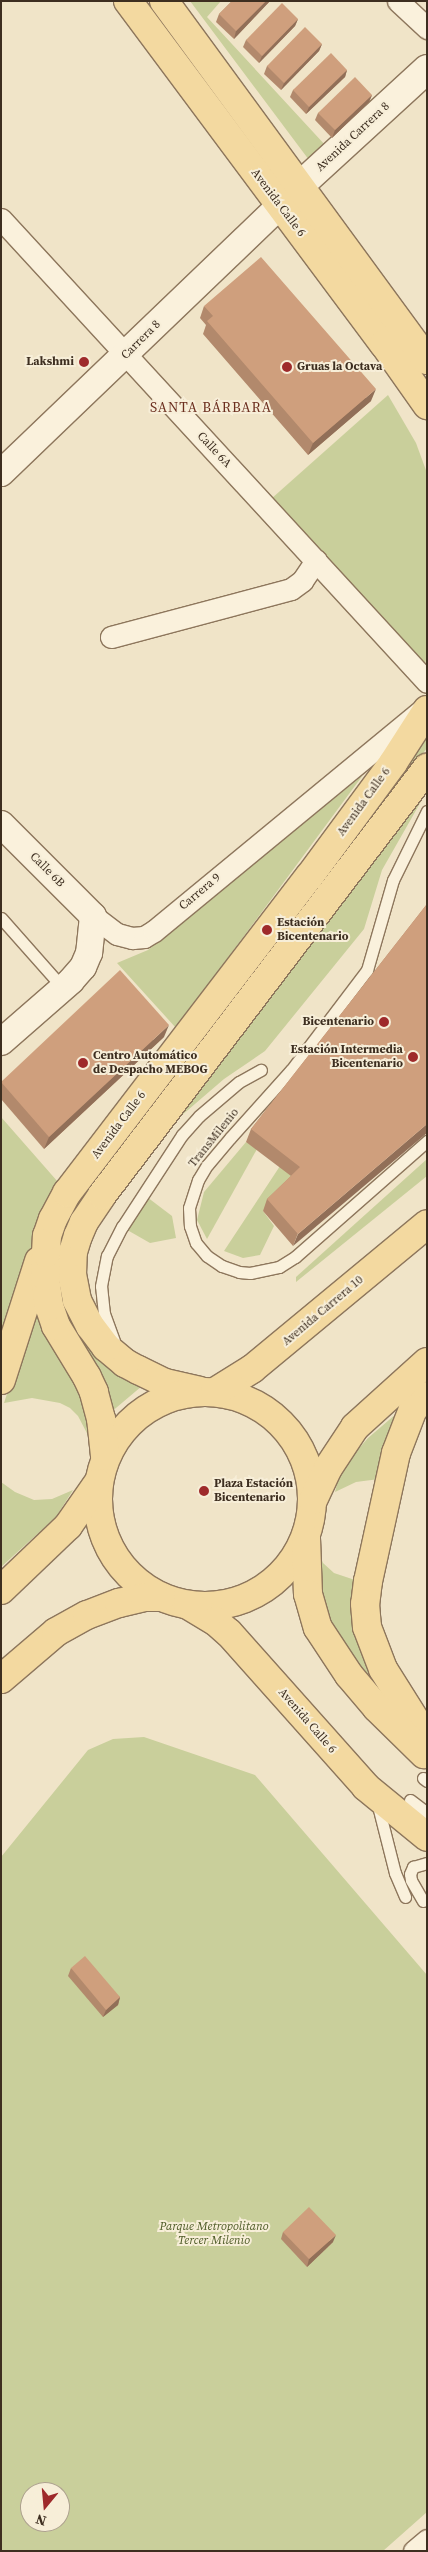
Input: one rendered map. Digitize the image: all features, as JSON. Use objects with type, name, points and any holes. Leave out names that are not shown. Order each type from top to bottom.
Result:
[{"type":"main road","name":"Avenida Calle 6","points":[[128,1],[427,406]]},
{"type":"main road","points":[[164,1],[427,360]]},
{"type":"main road","name":"Avenida Carrera 8","points":[[280,205],[423,79]]},
{"type":"main road","name":"Avenida Calle 6","points":[[105,1456],[101,1419],[94,1392],[88,1377],[56,1326],[49,1306],[45,1276],[47,1236],[56,1213],[67,1193],[314,870],[392,763],[427,710]]},
{"type":"main road","points":[[313,1500],[306,1465],[300,1449],[286,1429],[265,1410],[242,1398],[165,1383],[125,1363],[106,1347],[90,1326],[77,1300],[72,1275],[74,1252],[84,1222],[208,1053],[427,768]]},
{"type":"main road","name":"Avenida Carrera 10","points":[[208,1392],[252,1369],[427,1224]]},
{"type":"main road","points":[[1,1380],[47,1236]]},
{"type":"main road","points":[[426,1772],[349,1675],[318,1628],[308,1594],[306,1536],[313,1500],[328,1468],[356,1427],[427,1362]]},
{"type":"main road","points":[[161,1597],[135,1580],[123,1569],[110,1550],[101,1528],[97,1505],[98,1483],[105,1456],[125,1425],[155,1403],[178,1394],[208,1392]]},
{"type":"main road","points":[[427,1396],[413,1409],[396,1453],[373,1554],[365,1604],[368,1627],[383,1669],[427,1739]]},
{"type":"main road","points":[[1,1590],[68,1526],[98,1483]]},
{"type":"main road","points":[[1,1679],[56,1632],[86,1615],[119,1603],[145,1597],[161,1597],[188,1605],[209,1606],[230,1603],[250,1596],[268,1586],[284,1572],[297,1555],[306,1536]]},
{"type":"main road","name":"Avenida Calle 6","points":[[188,1605],[215,1621],[228,1633],[375,1796],[427,1837]]},
{"type":"street","points":[[398,1],[427,28]]},
{"type":"street","name":"Carrera 8","points":[[1,473],[280,205]]},
{"type":"street","name":"Calle 6A","points":[[1,218],[427,682]]},
{"type":"street","points":[[111,637],[291,589],[302,581],[316,560]]},
{"type":"street","name":"Carrera 9","points":[[93,916],[117,934],[132,938],[144,937],[154,931],[343,772],[427,706]]},
{"type":"street","name":"Calle 6B","points":[[1,824],[93,916]]},
{"type":"street","points":[[1,1042],[63,988],[82,967],[89,953],[93,916]]},
{"type":"street","points":[[414,2551],[427,2540]]},
{"type":"lane","name":"TransMilenio","points":[[427,811],[393,880],[367,970],[291,1070],[224,1145],[198,1180],[189,1208],[190,1226],[196,1243],[207,1256],[222,1266],[239,1272],[250,1274],[279,1267],[295,1257],[427,1141]]},
{"type":"lane","points":[[1,918],[63,988]]},
{"type":"lane","name":"TransMilenio","points":[[125,1363],[104,1314],[101,1286],[107,1256],[122,1227],[182,1135],[199,1116],[239,1082],[260,1070]]},
{"type":"lane","points":[[375,1796],[395,1874],[405,1897]]},
{"type":"lane","points":[[410,1800],[427,1813]]},
{"type":"lane","points":[[423,1900],[411,1880],[410,1874],[413,1867],[427,1863]]},
{"type":"green space","points":[[190,1],[221,1],[207,17],[326,146],[309,160]]},
{"type":"green space","points":[[388,395],[416,443],[427,473],[427,654],[424,670],[271,499]]},
{"type":"green space","points":[[427,732],[427,748],[362,835],[62,1273],[142,1386],[110,1413],[59,1308],[56,1246],[67,1215]]},
{"type":"green space","points":[[363,775],[176,1028],[117,963],[148,950]]},
{"type":"green space","points":[[427,791],[382,870],[364,929],[265,1051],[224,1079],[167,1128]]},
{"type":"green space","points":[[1,1117],[58,1182],[36,1234],[1,1338]]},
{"type":"green space","points":[[246,1142],[257,1149],[207,1239],[197,1220],[204,1192]]},
{"type":"green space","points":[[427,1159],[427,1176],[296,1282],[296,1277]]},
{"type":"green space","points":[[280,1166],[295,1179],[263,1211],[274,1226],[260,1255],[243,1258],[224,1251]]},
{"type":"green space","points":[[143,1194],[172,1216],[176,1238],[150,1243],[122,1227]]},
{"type":"green space","points":[[36,1305],[82,1392],[90,1439],[78,1416],[70,1408],[60,1403],[32,1398],[4,1403]]},
{"type":"green space","points":[[396,1414],[379,1479],[356,1482],[335,1492],[338,1480],[349,1460],[368,1438]]},
{"type":"green space","points":[[1,1482],[15,1492],[34,1500],[52,1499],[73,1490],[56,1517],[1,1567]]},
{"type":"green space","points":[[319,1553],[323,1563],[334,1573],[355,1580],[356,1632],[373,1679],[346,1651],[327,1622],[319,1582]]},
{"type":"green space","name":"Parque Metropolitano Tercer Milenio","points":[[144,1737],[255,1775],[427,1975],[427,2512],[383,2551],[1,2551],[1,1857],[88,1750],[113,1739]]},
{"type":"building","points":[[232,1],[266,1],[236,31],[219,14]]},
{"type":"building","points":[[282,3],[298,19],[262,56],[246,40]]},
{"type":"building","points":[[305,27],[322,44],[284,83],[267,66]]},
{"type":"building","points":[[331,53],[347,70],[309,107],[293,90]]},
{"type":"building","points":[[355,77],[372,95],[335,130],[318,113]]},
{"type":"building","name":"Gruas la Octava","points":[[261,257],[376,389],[313,443],[207,321],[213,316],[204,306]]},
{"type":"building","name":"Bicentenario","points":[[427,904],[427,1124],[298,1234],[267,1199],[300,1167],[251,1129]]},
{"type":"building","name":"Centro Automático de Despacho MEBOG","points":[[120,970],[169,1025],[49,1137],[1,1082]]},
{"type":"building","points":[[85,1956],[120,1997],[106,2010],[71,1968]]},
{"type":"building","points":[[309,2207],[336,2235],[309,2259],[283,2232]]},
{"type":"place","name":"Lakshmi","points":[[84,362]]},
{"type":"place","name":"Gruas la Octava","points":[[287,367]]},
{"type":"place","name":"Estación Bicentenario","points":[[267,930]]},
{"type":"place","name":"Bicentenario","points":[[384,1022]]},
{"type":"place","name":"Estación Intermedia Bicentenario","points":[[413,1057]]},
{"type":"place","name":"Centro Automático de Despacho MEBOG","points":[[83,1063]]},
{"type":"place","name":"Plaza Estación Bicentenario","points":[[204,1491]]},
{"type":"district","name":"SANTA BÁRBARA","points":[[211,407]]}]
